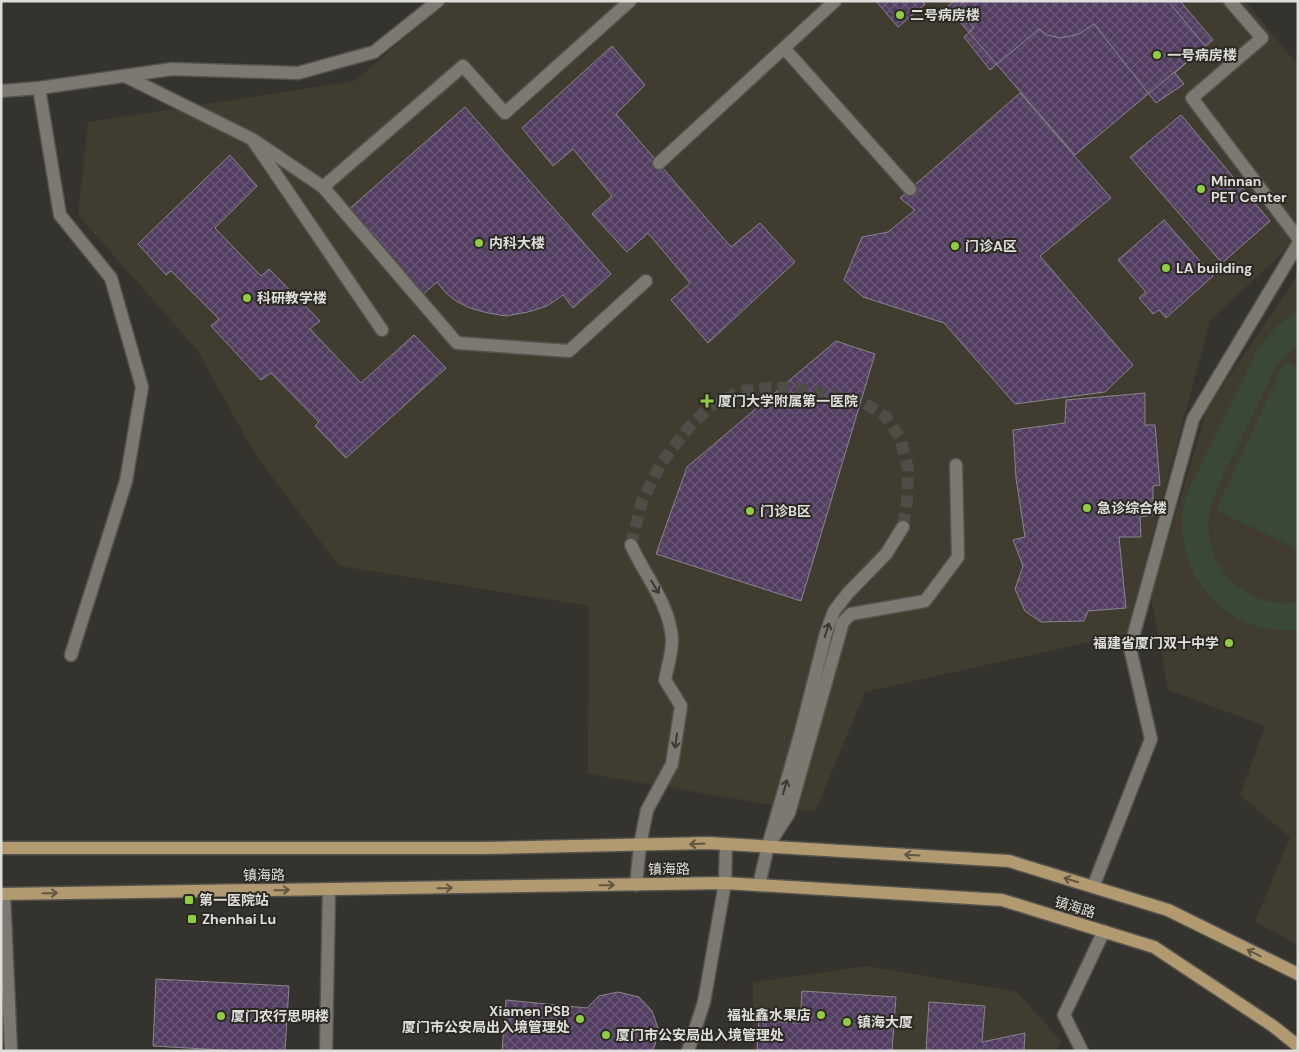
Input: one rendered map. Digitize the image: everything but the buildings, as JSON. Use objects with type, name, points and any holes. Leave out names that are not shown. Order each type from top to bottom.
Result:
[{"type":"main road","name":"镇海路","points":[[1,848],[485,848],[726,844],[1009,861],[1168,910],[1298,974]]},
{"type":"main road","name":"镇海路","points":[[2,894],[725,883],[1002,900],[1154,947],[1273,1026],[1298,1046]]},
{"type":"street","points":[[1,91],[40,88],[172,69],[298,73],[374,52],[438,1]]},
{"type":"street","points":[[323,187],[463,66],[505,113],[630,1]]},
{"type":"street","points":[[659,163],[835,1]]},
{"type":"street","points":[[1230,1],[1262,38],[1192,98],[1298,238]]},
{"type":"street","points":[[784,48],[910,189]]},
{"type":"street","points":[[125,76],[252,139],[323,187],[457,342],[569,351],[646,281]]},
{"type":"street","points":[[40,88],[60,214],[111,278],[142,387],[126,481],[71,655]]},
{"type":"street","points":[[252,139],[382,330]]},
{"type":"street","points":[[1093,887],[1151,739],[1130,648],[1193,419],[1298,244]]},
{"type":"street","points":[[768,846],[788,813],[843,622],[851,614],[925,601],[958,557],[956,465]]},
{"type":"street","points":[[759,885],[826,633],[834,611],[848,593],[886,554],[904,526]]},
{"type":"street","points":[[631,545],[662,600],[672,639],[665,680],[681,706],[672,764],[647,810],[640,845],[636,885]]},
{"type":"street","points":[[688,1051],[704,1002],[725,883],[726,844]]},
{"type":"street","points":[[326,1051],[329,889]]},
{"type":"street","points":[[2,894],[11,1051]]},
{"type":"street","points":[[1082,1051],[1064,1015],[1104,931]]},
{"type":"shaded area","name":"厦门大学附属第一医院","points":[[447,1],[1245,1],[1298,65],[1298,238],[1210,321],[1126,634],[865,692],[815,812],[588,774],[589,606],[339,566],[253,451],[198,351],[78,215],[88,122],[355,81]]},
{"type":"shaded area","name":"福建省厦门双十中学","points":[[1298,275],[1298,945],[1255,922],[1290,837],[1240,795],[1265,726],[1168,690],[1151,597],[1208,407]]},
{"type":"shaded area","name":"镇海大厦","points":[[868,966],[1017,992],[1061,1041],[1056,1051],[753,1051],[753,982]]},
{"type":"green space","points":[[1298,311],[1298,345],[1275,368],[1219,485],[1212,502],[1209,522],[1209,532],[1214,554],[1224,573],[1232,581],[1246,592],[1260,599],[1283,603],[1298,602],[1298,629],[1276,630],[1255,626],[1235,617],[1218,604],[1204,589],[1193,570],[1185,550],[1182,517],[1191,485],[1258,349],[1276,328]]},
{"type":"green space","points":[[1285,361],[1298,368],[1298,549],[1216,510]]},
{"type":"tunnel","points":[[631,545],[642,501],[662,462],[690,426],[712,405],[741,391],[769,388],[798,388],[864,403],[886,417],[900,438],[908,468],[907,501],[903,527]]},
{"type":"place","name":"二号病房楼","points":[[900,15]]},
{"type":"place","name":"一号病房楼","points":[[1157,55]]},
{"type":"place","name":"Minnan PET Center","points":[[1201,189]]},
{"type":"place","name":"内科大楼","points":[[479,243]]},
{"type":"place","name":"门诊A区","points":[[955,246]]},
{"type":"place","name":"LA building","points":[[1166,268]]},
{"type":"place","name":"科研教学楼","points":[[247,298]]},
{"type":"place","name":"厦门大学附属第一医院","points":[[707,401]]},
{"type":"place","name":"急诊综合楼","points":[[1087,508]]},
{"type":"place","name":"门诊B区","points":[[750,511]]},
{"type":"place","name":"福建省厦门双十中学","points":[[1229,643]]},
{"type":"place","name":"第一医院站","points":[[189,900]]},
{"type":"place","name":"Zhenhai Lu","points":[[192,919]]},
{"type":"place","name":"福祉鑫水果店","points":[[821,1015]]},
{"type":"place","name":"厦门农行思明楼","points":[[221,1016]]},
{"type":"place","name":"Xiamen PSB 厦门市公安局出入境管理处","points":[[580,1019]]},
{"type":"place","name":"镇海大厦","points":[[847,1022]]},
{"type":"place","name":"厦门市公安局出入境管理处","points":[[606,1035]]}]
